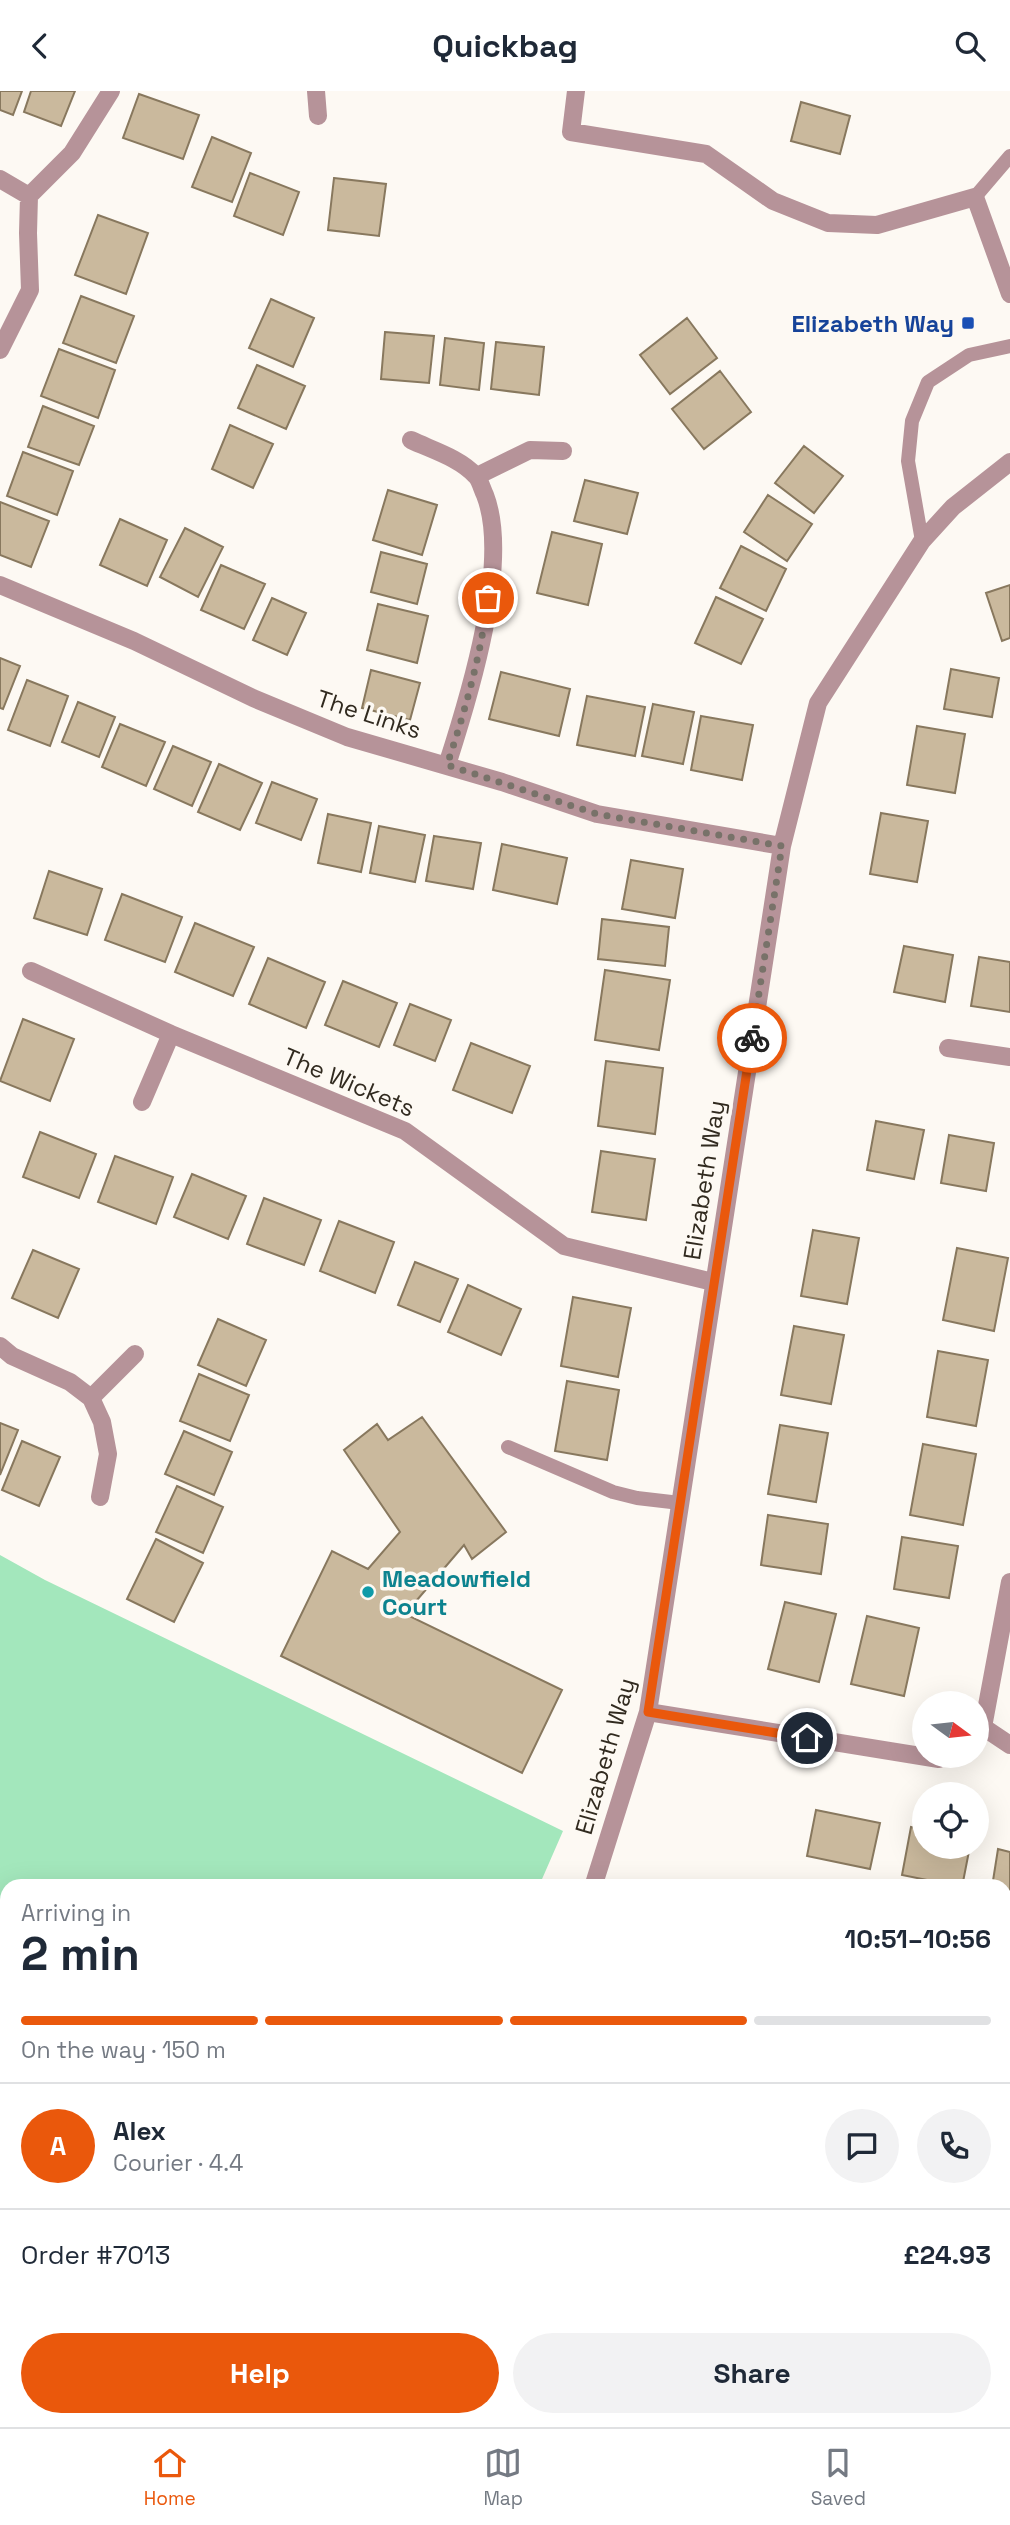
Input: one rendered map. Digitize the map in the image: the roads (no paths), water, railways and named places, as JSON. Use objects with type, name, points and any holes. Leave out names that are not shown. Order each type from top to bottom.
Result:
[{"type":"street","points":[[0,350],[30,290],[29,196],[72,153],[111,91]]},
{"type":"street","points":[[316,91],[318,116]]},
{"type":"street","points":[[576,91],[571,132],[706,154],[774,201],[828,223],[877,225],[975,197],[1010,294]]},
{"type":"street","points":[[0,179],[29,196]]},
{"type":"street","points":[[411,440],[453,459],[477,476],[491,510],[494,554],[486,620],[463,716],[447,765]]},
{"type":"street","points":[[477,476],[530,450],[563,451]]},
{"type":"street","name":"Elizabeth Way","points":[[596,1879],[648,1712],[782,846],[818,703],[922,541],[953,507],[1010,462]]},
{"type":"street","name":"The Links","points":[[0,585],[97,625],[253,698],[347,737],[447,765],[597,814],[782,846]]},
{"type":"street","name":"The Wickets","points":[[31,971],[171,1034],[405,1131],[564,1246],[713,1282]]},
{"type":"street","points":[[142,1102],[171,1034]]},
{"type":"street","points":[[948,1048],[1010,1057]]},
{"type":"street","points":[[0,1346],[12,1356],[70,1382],[91,1398],[102,1422],[108,1454],[100,1497]]},
{"type":"street","points":[[91,1398],[135,1354]]},
{"type":"street","points":[[988,1691],[1010,1582]]},
{"type":"street","points":[[648,1712],[912,1755]]},
{"type":"street","points":[[989,1734],[1010,1745]]},
{"type":"lane","points":[[975,197],[1010,156]]},
{"type":"lane","points":[[922,541],[908,461],[912,421],[928,382],[969,355],[1010,346]]},
{"type":"lane","points":[[508,1447],[613,1492],[680,1503]]},
{"type":"place","name":"Elizabeth Way","points":[[968,323]]},
{"type":"place","name":"Meadowfield Court","points":[[368,1592]]}]
